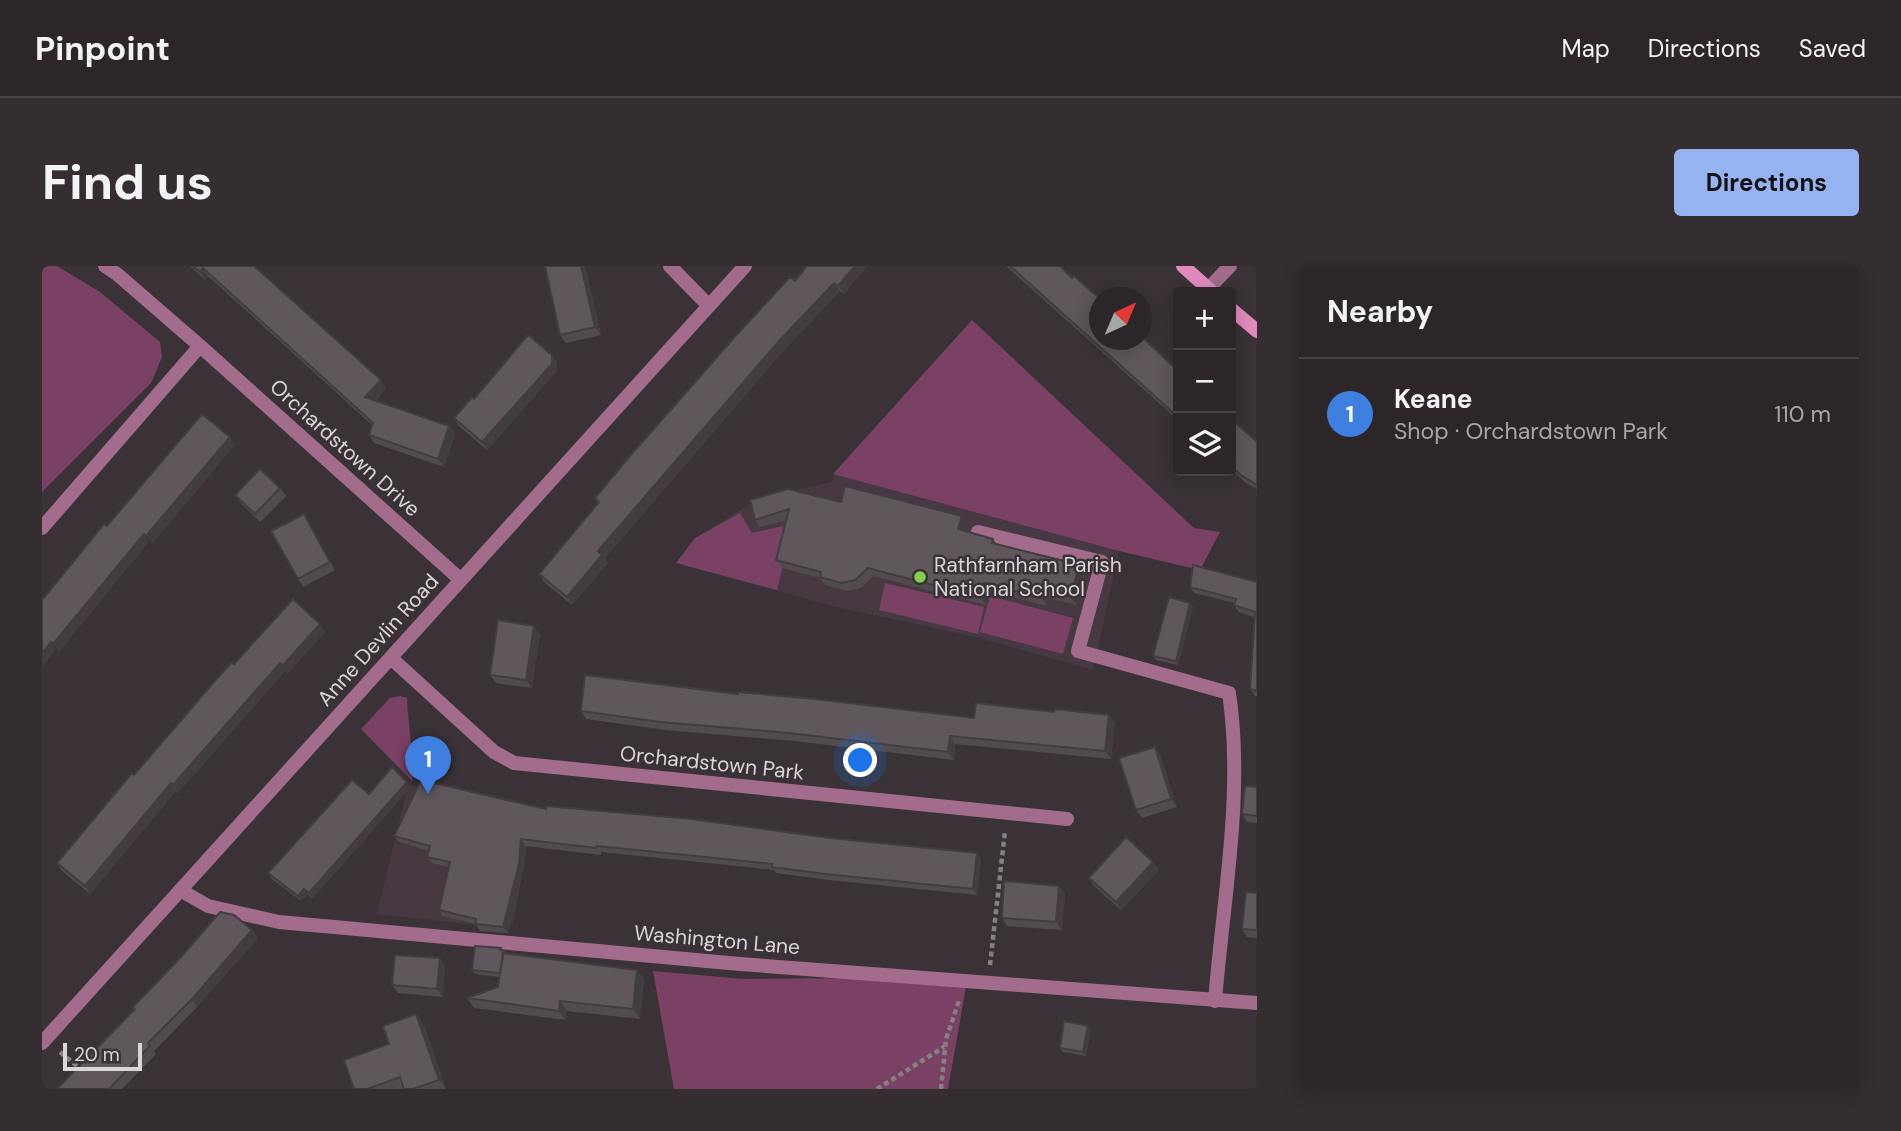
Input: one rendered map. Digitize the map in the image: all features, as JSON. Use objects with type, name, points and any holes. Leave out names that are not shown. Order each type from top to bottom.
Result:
[{"type":"main road","points":[[1183,266],[1206,287]]},
{"type":"main road","points":[[1236,313],[1257,331]]},
{"type":"street","name":"Orchardstown Drive","points":[[105,266],[200,346],[461,580]]},
{"type":"street","points":[[670,266],[709,306]]},
{"type":"street","name":"Anne Devlin Road","points":[[42,1043],[745,266]]},
{"type":"street","points":[[1213,287],[1230,266]]},
{"type":"street","points":[[42,528],[200,346]]},
{"type":"street","points":[[978,532],[1102,562],[1078,651],[1229,693],[1234,726],[1234,794],[1215,1001]]},
{"type":"street","name":"Orchardstown Park","points":[[391,658],[494,752],[514,763],[1067,819]]},
{"type":"street","name":"Washington Lane","points":[[180,890],[208,906],[279,922],[740,964],[1257,1003]]},
{"type":"path","points":[[989,981],[1007,813]]},
{"type":"path","points":[[941,1089],[946,1039],[960,1001],[962,981]]},
{"type":"path","points":[[877,1089],[945,1046]]},
{"type":"path","points":[[64,1054],[85,1072]]},
{"type":"shaded area","points":[[42,266],[57,266],[100,292],[160,342],[162,357],[151,383],[42,492]]},
{"type":"shaded area","points":[[972,320],[1194,528],[1220,532],[1200,570],[1119,551],[833,474]]},
{"type":"shaded area","name":"Rathfarnham Parish National School","points":[[833,474],[1119,551],[1093,670],[976,637],[836,607],[676,563],[695,538],[758,499],[832,482]]},
{"type":"shaded area","points":[[740,513],[752,533],[793,524],[777,590],[676,563],[695,538]]},
{"type":"shaded area","points":[[885,583],[984,607],[978,634],[879,610]]},
{"type":"shaded area","points":[[990,596],[1073,618],[1063,654],[980,632]]},
{"type":"shaded area","points":[[390,698],[407,698],[412,781],[361,729]]},
{"type":"shaded area","points":[[408,785],[534,811],[513,924],[494,927],[377,914]]},
{"type":"shaded area","points":[[653,971],[744,979],[860,978],[966,987],[948,1089],[674,1089]]},
{"type":"building","points":[[193,266],[254,266],[381,380],[365,397],[449,426],[438,459],[369,435],[373,423],[203,268],[200,272]]},
{"type":"building","points":[[545,266],[581,266],[595,327],[560,335]]},
{"type":"building","points":[[807,266],[855,266],[838,286],[834,283],[779,341],[598,551],[602,555],[567,597],[539,574],[599,502],[595,498],[630,456],[790,277],[795,281]]},
{"type":"building","points":[[1010,266],[1060,266],[1089,289],[1089,337]]},
{"type":"building","points":[[528,335],[552,355],[552,364],[482,442],[454,418],[472,397],[474,399]]},
{"type":"building","points":[[1152,346],[1173,366],[1173,413],[1103,350],[1152,350]]},
{"type":"building","points":[[202,414],[230,437],[146,536],[144,534],[53,644],[51,642],[42,653],[42,600],[104,524],[107,526]]},
{"type":"building","points":[[1236,423],[1257,442],[1257,485],[1236,470]]},
{"type":"building","points":[[260,469],[280,488],[255,514],[235,495]]},
{"type":"building","points":[[845,486],[962,516],[958,529],[993,539],[992,543],[1079,565],[1071,597],[1044,590],[1042,598],[984,583],[980,597],[868,568],[855,580],[841,583],[820,577],[821,572],[776,560],[789,509],[755,520],[750,500],[788,489],[841,502]]},
{"type":"building","points":[[304,514],[330,562],[298,579],[271,531]]},
{"type":"building","points":[[1193,565],[1257,582],[1257,691],[1250,689],[1255,612],[1234,605],[1236,599],[1190,587]]},
{"type":"building","points":[[1169,597],[1190,603],[1176,661],[1153,656]]},
{"type":"building","points":[[293,599],[320,624],[283,665],[280,663],[173,785],[171,783],[85,886],[57,863],[132,773],[134,775],[232,662],[234,664]]},
{"type":"building","points":[[498,620],[534,626],[526,680],[490,675]]},
{"type":"building","points":[[585,675],[974,718],[976,703],[1109,715],[1105,751],[950,736],[948,752],[789,733],[660,722],[581,711]]},
{"type":"building","points":[[1155,747],[1171,799],[1136,810],[1119,758]]},
{"type":"building","points":[[392,767],[407,782],[309,893],[304,889],[298,896],[268,873],[352,780],[369,794]]},
{"type":"building","points":[[421,780],[546,809],[546,806],[691,819],[830,838],[977,853],[973,889],[825,874],[772,867],[772,864],[521,839],[519,864],[503,927],[476,924],[476,919],[439,910],[450,862],[427,857],[430,846],[394,836]]},
{"type":"building","points":[[1245,786],[1257,787],[1257,816],[1242,814]]},
{"type":"building","points":[[1126,837],[1153,862],[1116,902],[1089,878]]},
{"type":"building","points":[[1004,881],[1059,886],[1056,922],[1002,918]]},
{"type":"building","points":[[1246,892],[1257,893],[1257,930],[1242,929]]},
{"type":"building","points":[[220,912],[234,915],[252,930],[192,999],[148,1043],[150,1046],[109,1089],[57,1089],[135,1009],[133,1007]]},
{"type":"building","points":[[475,946],[501,948],[500,950],[504,951],[500,973],[472,970]]},
{"type":"building","points":[[503,953],[637,970],[633,1009],[560,1001],[559,1011],[467,998],[498,987]]},
{"type":"building","points":[[395,955],[440,958],[437,989],[392,985]]},
{"type":"building","points":[[416,1014],[439,1080],[413,1089],[404,1089],[400,1077],[367,1089],[354,1089],[344,1060],[389,1044],[383,1026]]},
{"type":"building","points":[[1064,1021],[1088,1026],[1083,1052],[1060,1048]]},
{"type":"place","name":"Rathfarnham Parish National School","points":[[920,577]]},
{"type":"place","name":"Keane","points":[[428,794]]}]
